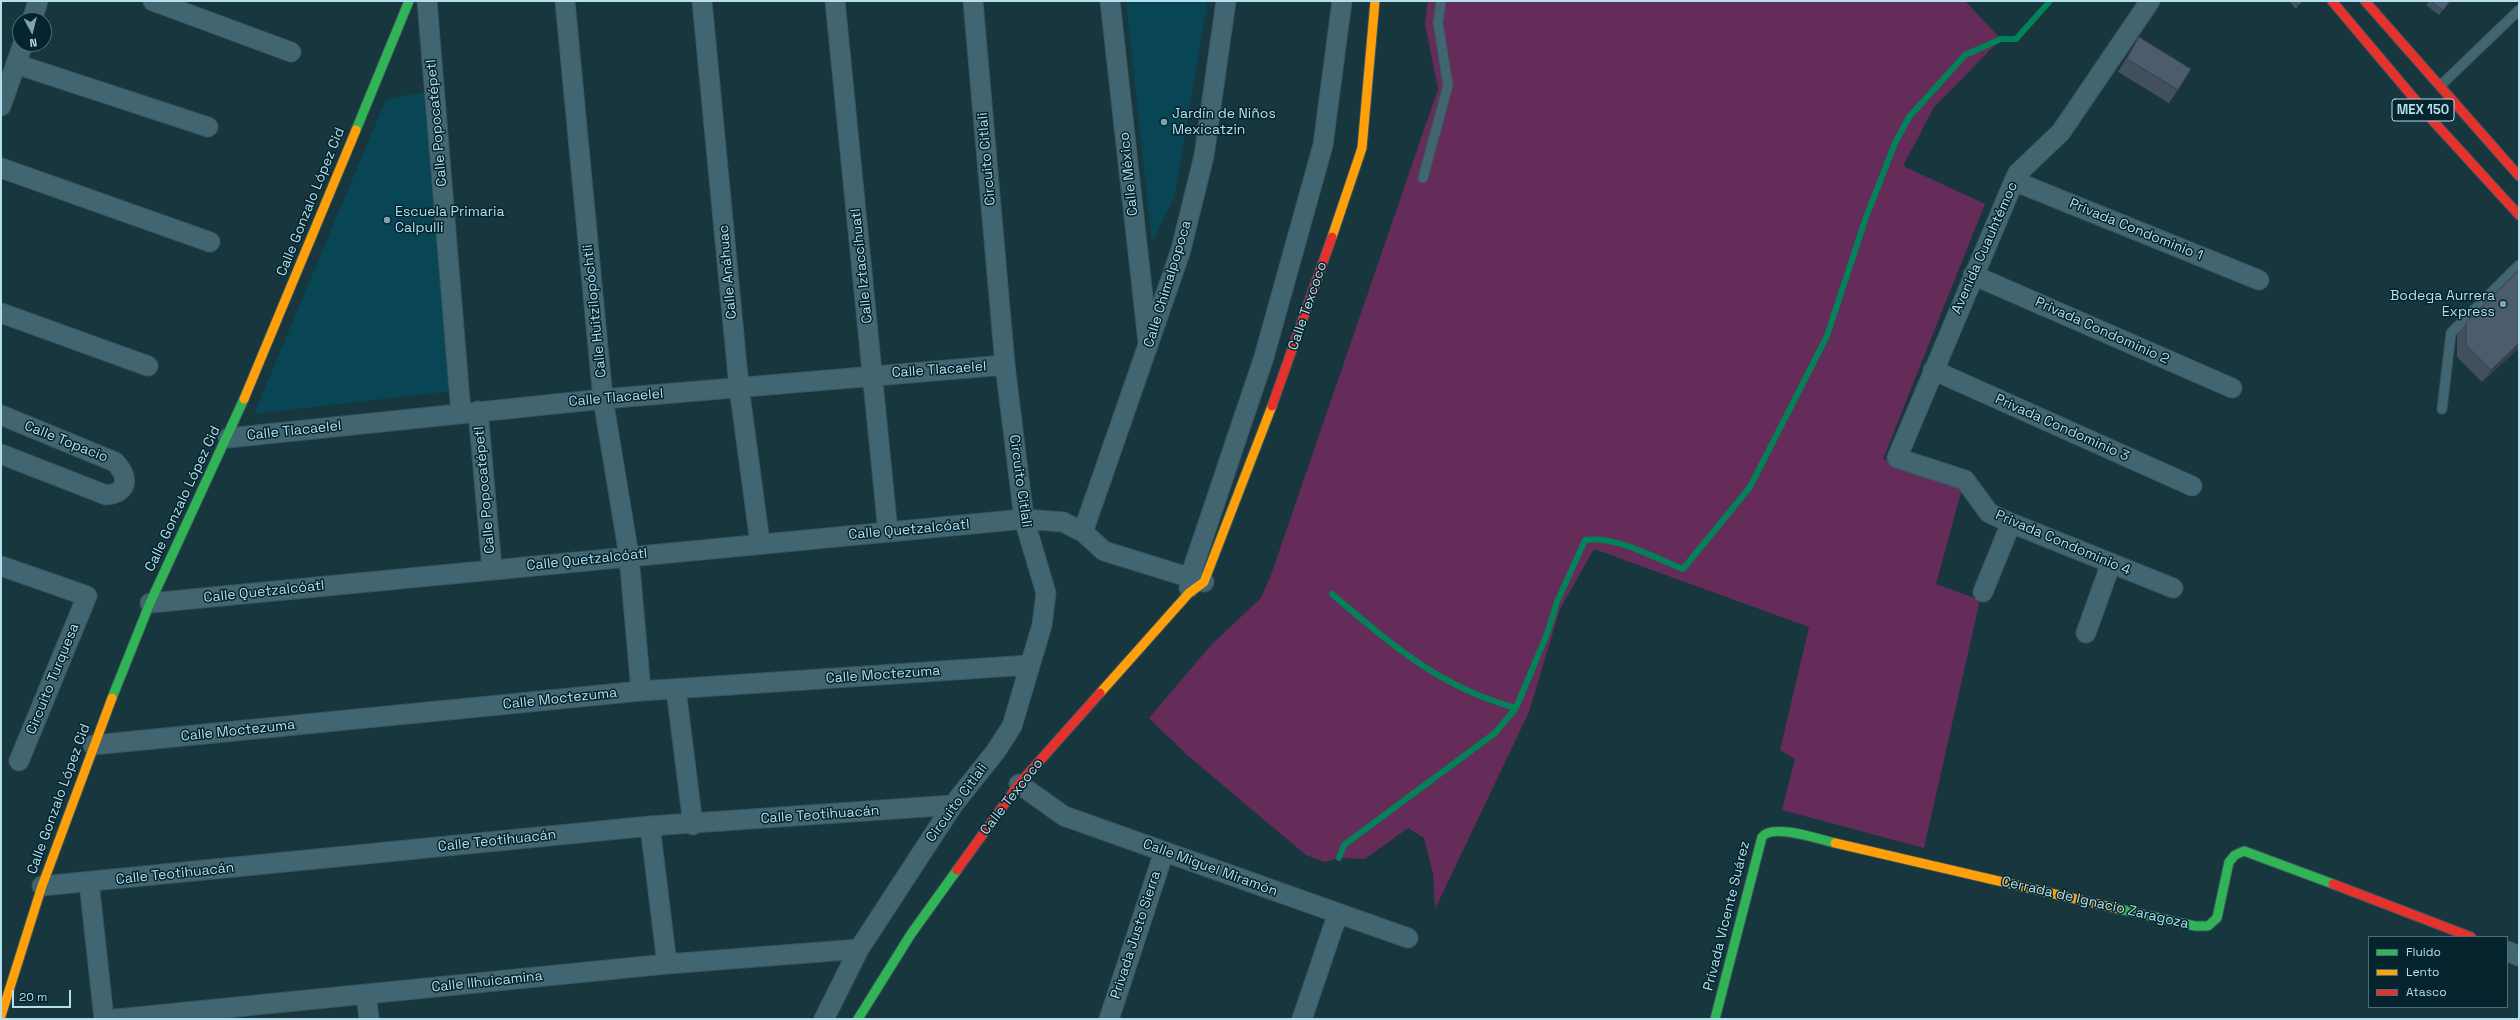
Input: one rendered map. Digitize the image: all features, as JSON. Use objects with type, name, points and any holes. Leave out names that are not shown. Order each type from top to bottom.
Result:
[{"type":"street","points":[[35,12],[38,1]]},
{"type":"street","points":[[153,1],[291,52]]},
{"type":"street","name":"Calle Gonzalo López Cid","points":[[1,1016],[42,886],[93,745],[150,603],[228,438],[409,1]]},
{"type":"street","name":"Calle Popocatépetl","points":[[427,1],[470,412],[492,569]]},
{"type":"street","name":"Calle Huitzilopóchtli","points":[[565,1],[603,399],[629,556],[641,691]]},
{"type":"street","name":"Calle Anáhuac","points":[[702,1],[739,387],[760,543]]},
{"type":"street","name":"Calle Iztaccíhuatl","points":[[834,1],[888,532]]},
{"type":"street","name":"Circuito Citlali","points":[[824,1019],[858,949],[953,804],[996,751],[1012,726],[1042,625],[1046,593],[1024,518],[1005,365],[973,1]]},
{"type":"street","name":"Calle México","points":[[1110,1],[1148,348]]},
{"type":"street","name":"Calle Chimalpopoca","points":[[1083,532],[1180,253],[1204,156],[1226,1]]},
{"type":"street","name":"Calle Texcoco","points":[[1194,584],[1264,357],[1322,145],[1342,1]]},
{"type":"street","name":"Calle Texcoco","points":[[858,1019],[911,934],[1019,784],[1194,584],[1288,364],[1362,148],[1375,1]]},
{"type":"street","name":"Avenida Cuauhtémoc","points":[[1897,458],[1973,275],[2018,173],[2062,132],[2150,1]]},
{"type":"street","name":"MEX 150","points":[[2332,1],[2434,122],[2519,214]]},
{"type":"street","name":"MEX 150","points":[[2365,1],[2439,87],[2519,176]]},
{"type":"street","points":[[1,106],[20,52]]},
{"type":"street","points":[[16,64],[208,128]]},
{"type":"street","points":[[1,168],[210,242]]},
{"type":"street","name":"Privada Condominio 1","points":[[2014,181],[2259,280]]},
{"type":"street","name":"Privada Condominio 2","points":[[1973,275],[2232,388]]},
{"type":"street","points":[[1,313],[148,366]]},
{"type":"street","name":"Calle Tlacaelel","points":[[228,438],[603,399],[1005,365]]},
{"type":"street","name":"Privada Condominio 3","points":[[1933,370],[2192,486]]},
{"type":"street","name":"Calle Topacio","points":[[1,415],[115,462],[122,470],[125,480],[123,488],[116,494],[106,495],[1,454]]},
{"type":"street","name":"Privada Condominio 4","points":[[1897,458],[1965,480],[1989,513],[2173,588]]},
{"type":"street","name":"Calle Quetzalcóatl","points":[[150,603],[1024,518],[1064,522],[1083,532]]},
{"type":"street","points":[[1983,592],[2011,523]]},
{"type":"street","points":[[1083,532],[1104,551],[1194,584]]},
{"type":"street","points":[[2086,632],[2111,563]]},
{"type":"street","name":"Circuito Turquesa","points":[[1,566],[87,596],[19,761]]},
{"type":"street","name":"Calle Moctezuma","points":[[93,745],[641,691],[1029,666]]},
{"type":"street","points":[[676,689],[693,825]]},
{"type":"street","name":"Calle Miguel Miramón","points":[[1019,784],[1064,816],[1408,938]]},
{"type":"street","name":"Calle Teotihuacán","points":[[42,886],[650,826],[693,825],[953,804]]},
{"type":"street","points":[[650,826],[667,964]]},
{"type":"street","name":"Cerrada de Ignacio Zaragoza","points":[[1777,830],[2195,926],[2208,926],[2216,918],[2229,862],[2233,854],[2240,851],[2247,851],[2468,936]]},
{"type":"street","name":"Privada Vicente Suárez","points":[[1716,1019],[1760,840],[1764,833],[1777,830]]},
{"type":"street","name":"Privada Justo Sierra","points":[[1109,1019],[1164,852]]},
{"type":"street","points":[[89,882],[104,1019]]},
{"type":"street","points":[[1302,1019],[1338,913]]},
{"type":"street","name":"Calle Ilhuicamina","points":[[116,1019],[667,964],[858,949]]},
{"type":"street","points":[[2508,951],[2519,956]]},
{"type":"street","points":[[366,994],[369,1019]]},
{"type":"lane","points":[[1423,178],[1448,85],[1438,24],[1441,1]]},
{"type":"lane","points":[[2439,87],[2519,10]]},
{"type":"lane","points":[[2442,408],[2451,333],[2519,265]]},
{"type":"shaded area","name":"Jardín de Niños Mexicatzin","points":[[1126,1],[1208,1],[1174,198],[1152,243]]},
{"type":"shaded area","points":[[1428,1],[1965,1],[2001,39],[1934,107],[1903,166],[1985,204],[1883,459],[1963,485],[1936,584],[1980,600],[1924,848],[1782,810],[1795,759],[1780,750],[1809,627],[1594,549],[1560,609],[1529,712],[1435,909],[1433,873],[1424,838],[1408,828],[1365,859],[1339,858],[1325,862],[1306,855],[1187,755],[1149,718],[1212,644],[1261,598],[1271,575],[1438,89],[1425,24]]},
{"type":"shaded area","name":"Escuela Primaria Calpulli","points":[[430,91],[451,391],[254,414],[386,99]]},
{"type":"building","points":[[2295,1],[2302,1],[2299,5]]},
{"type":"building","points":[[2431,1],[2450,1],[2443,10]]},
{"type":"building","points":[[2139,37],[2191,69],[2178,90],[2127,59]]},
{"type":"building","name":"Bodega Aurrera Express","points":[[2519,270],[2519,343],[2491,370],[2466,345],[2466,323]]},
{"type":"waterway","points":[[1339,858],[1344,845],[1495,733],[1516,708],[1547,634],[1557,602],[1585,540],[1610,541],[1636,549],[1683,569],[1750,487],[1827,336],[1865,220],[1895,143],[1909,117],[1965,55],[2001,39],[2016,39],[2050,1]]},
{"type":"waterway","points":[[1332,594],[1396,647],[1417,662],[1463,688],[1488,699],[1516,708]]},
{"type":"traffic: fast","points":[[356,130],[409,1]]},
{"type":"traffic: fast","points":[[112,698],[150,603],[244,399]]},
{"type":"traffic: fast","points":[[1715,1019],[1762,837],[1767,833],[1775,831],[1796,833],[1835,843]]},
{"type":"traffic: fast","points":[[2119,909],[2195,926],[2208,926],[2217,918],[2229,862],[2235,855],[2244,851],[2333,884]]},
{"type":"traffic: fast","points":[[858,1019],[911,934],[957,870]]},
{"type":"traffic: slow","points":[[1332,237],[1362,148],[1375,1]]},
{"type":"traffic: slow","points":[[244,399],[356,130]]},
{"type":"traffic: slow","points":[[1100,693],[1189,593],[1204,582],[1272,406]]},
{"type":"traffic: slow","points":[[1,1016],[42,886],[112,698]]},
{"type":"traffic: slow","points":[[1835,843],[2119,909]]},
{"type":"traffic: jam","points":[[2332,1],[2434,122],[2519,215]]},
{"type":"traffic: jam","points":[[2365,1],[2519,176]]},
{"type":"traffic: jam","points":[[1272,406],[1332,237]]},
{"type":"traffic: jam","points":[[957,870],[1019,784],[1100,693]]},
{"type":"traffic: jam","points":[[2333,884],[2468,936]]},
{"type":"place","name":"Jardín de Niños Mexicatzin","points":[[1164,122]]},
{"type":"place","name":"Escuela Primaria Calpulli","points":[[387,220]]},
{"type":"place","name":"Bodega Aurrera Express","points":[[2503,304]]}]
